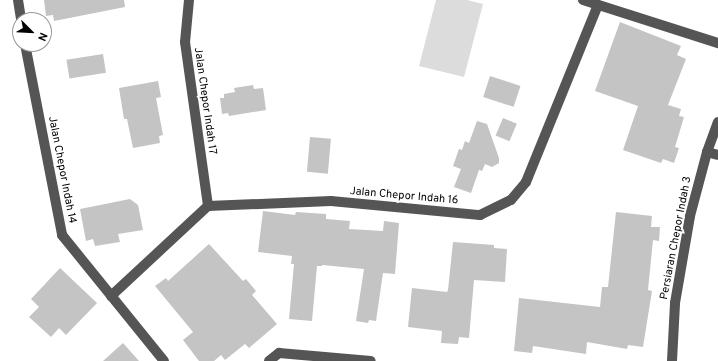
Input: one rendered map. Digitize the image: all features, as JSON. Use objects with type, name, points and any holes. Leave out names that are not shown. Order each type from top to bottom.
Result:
[{"type":"street","points":[[18,0],[20,12]]},
{"type":"street","name":"Jalan Chepor Indah 17","points":[[189,0],[185,42],[208,206]]},
{"type":"street","points":[[583,0],[718,43]]},
{"type":"street","name":"Jalan Chepor Indah 16","points":[[208,206],[331,201],[480,215],[511,200],[526,182],[598,5]]},
{"type":"street","name":"Jalan Chepor Indah 14","points":[[27,52],[62,235],[164,361]]},
{"type":"street","name":"Persiaran Chepor Indah 3","points":[[672,361],[676,296],[690,216],[707,152],[718,122]]},
{"type":"street","points":[[707,152],[718,155]]},
{"type":"street","points":[[111,296],[208,206]]},
{"type":"street","points":[[269,361],[279,353],[371,361]]},
{"type":"shaded area","points":[[436,0],[467,0],[483,4],[464,77],[419,66]]},
{"type":"building","points":[[44,0],[124,0],[125,7],[54,21],[52,12],[46,12]]},
{"type":"building","points":[[620,22],[681,46],[677,55],[686,59],[668,105],[681,109],[679,116],[684,117],[675,147],[679,148],[674,163],[663,159],[661,163],[623,150],[638,106],[595,91]]},
{"type":"building","points":[[103,54],[106,73],[69,79],[66,60]]},
{"type":"building","points":[[490,76],[520,86],[514,107],[483,97]]},
{"type":"building","points":[[158,81],[161,97],[156,98],[163,135],[159,136],[160,143],[133,148],[127,119],[124,119],[119,88]]},
{"type":"building","points":[[253,85],[254,89],[263,88],[266,110],[229,116],[228,113],[222,114],[220,98],[224,98],[224,94],[235,92],[234,88]]},
{"type":"building","points":[[503,118],[517,124],[509,141],[496,135]]},
{"type":"building","points":[[477,121],[487,124],[499,158],[499,163],[492,167],[485,164],[482,171],[479,170],[471,193],[454,187],[461,169],[453,166],[459,149],[462,150],[465,141],[469,143]]},
{"type":"building","points":[[310,137],[331,139],[328,174],[307,172]]},
{"type":"building","points":[[130,199],[138,205],[143,230],[118,234],[120,242],[95,246],[93,239],[86,241],[80,209]]},
{"type":"building","points":[[263,211],[295,215],[296,212],[326,214],[326,219],[350,221],[349,229],[383,231],[384,221],[399,223],[395,274],[383,273],[376,321],[369,320],[368,323],[356,321],[364,269],[322,265],[317,266],[312,321],[289,319],[294,264],[291,264],[292,256],[258,252]]},
{"type":"building","points":[[616,212],[652,216],[651,227],[660,227],[659,241],[653,240],[648,290],[652,291],[643,347],[628,345],[627,349],[587,342],[586,354],[533,346],[532,353],[514,351],[519,298],[600,307],[602,287],[608,287]]},
{"type":"building","points":[[453,242],[494,245],[494,248],[507,249],[505,282],[474,280],[469,338],[459,337],[458,344],[441,343],[442,331],[408,327],[412,288],[447,292]]},
{"type":"building","points":[[209,244],[243,281],[246,279],[256,291],[252,295],[277,324],[249,348],[245,344],[225,360],[221,355],[214,361],[199,361],[183,340],[193,332],[155,286],[166,278],[168,281]]},
{"type":"building","points":[[60,268],[97,303],[66,335],[59,328],[51,337],[29,317],[39,307],[31,299]]},
{"type":"building","points":[[123,343],[139,361],[103,361]]}]
